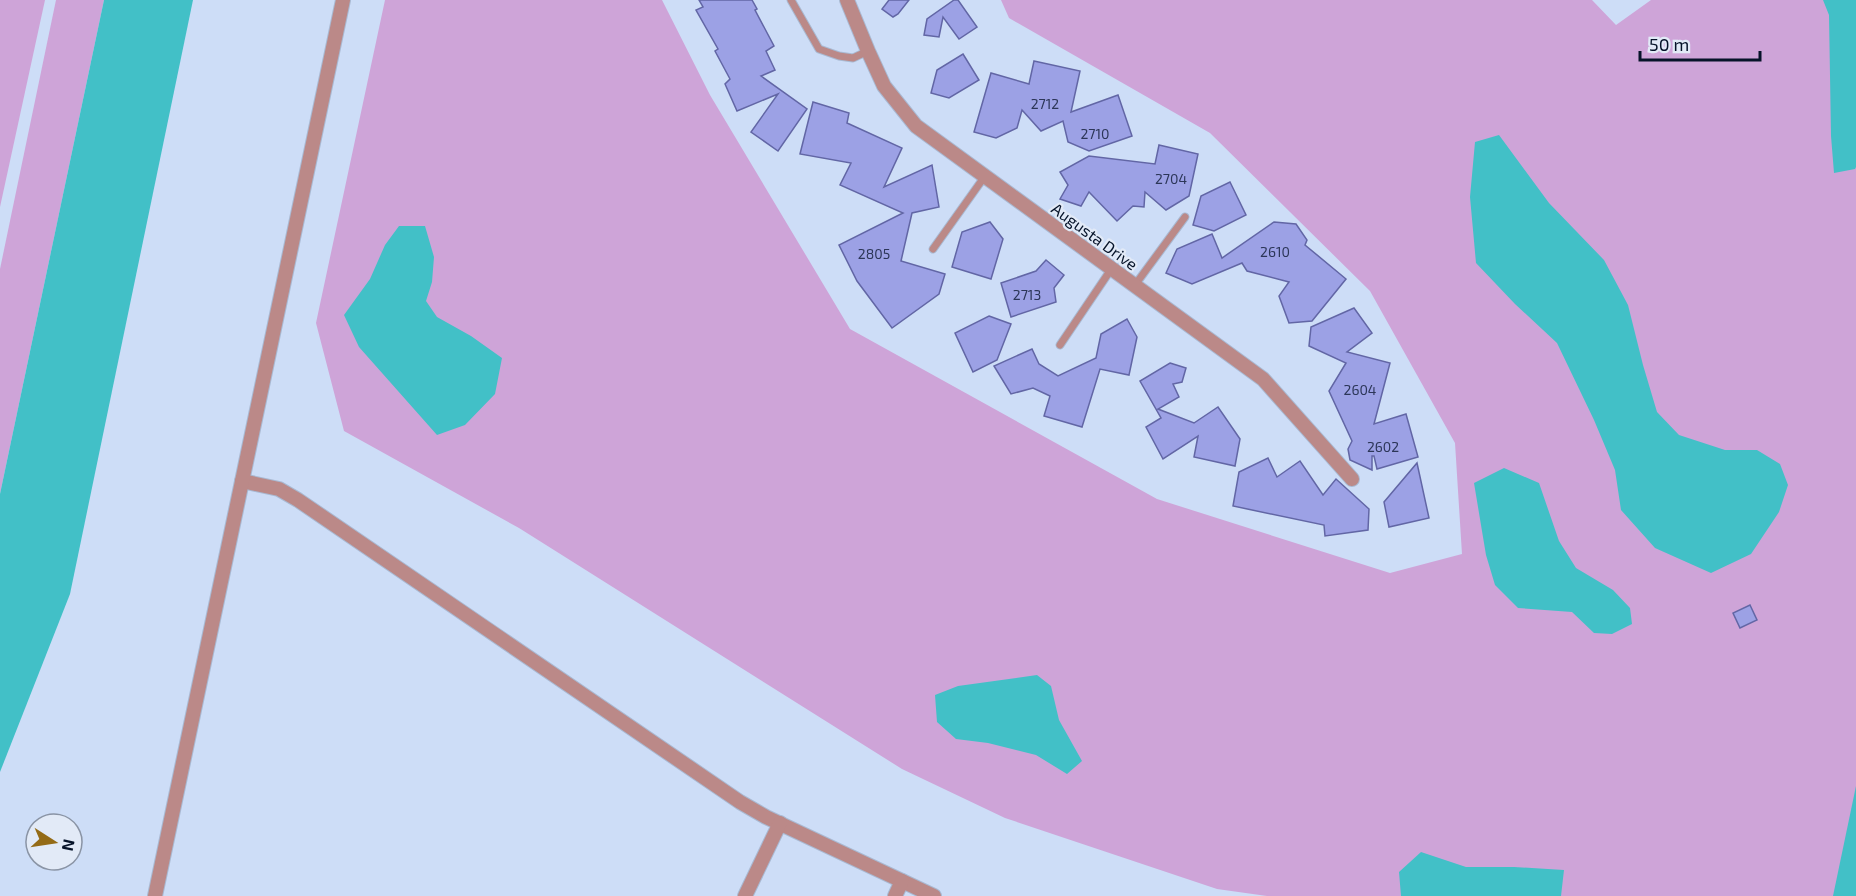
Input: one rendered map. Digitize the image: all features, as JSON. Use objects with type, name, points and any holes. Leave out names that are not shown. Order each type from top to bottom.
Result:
[{"type":"street","points":[[155,896],[343,0]]},
{"type":"street","name":"Augusta Drive","points":[[847,0],[884,86],[916,126],[1263,379],[1352,479]]},
{"type":"street","points":[[242,481],[279,489],[298,500],[740,802],[926,894]]},
{"type":"street","points":[[746,896],[780,823]]},
{"type":"street","points":[[895,896],[902,881]]},
{"type":"lane","points":[[791,0],[819,49],[853,58],[868,51]]},
{"type":"lane","points":[[933,249],[985,176]]},
{"type":"lane","points":[[1135,285],[1185,217]]},
{"type":"lane","points":[[1060,345],[1112,268]]},
{"type":"shaded area","points":[[0,0],[45,0],[0,207]]},
{"type":"shaded area","points":[[56,0],[104,0],[0,494],[0,269]]},
{"type":"shaded area","points":[[104,0],[193,0],[70,594],[0,772],[0,494]]},
{"type":"shaded area","points":[[385,0],[662,0],[710,95],[850,329],[1157,499],[1390,573],[1462,554],[1455,443],[1370,291],[1210,133],[1009,18],[1001,0],[1592,0],[1616,25],[1651,0],[1856,0],[1856,896],[1267,896],[1217,889],[1005,818],[902,769],[519,528],[344,431],[316,323]]},
{"type":"shaded area","points":[[1823,0],[1856,0],[1856,167],[1834,173],[1831,136],[1829,15]]},
{"type":"shaded area","points":[[1499,135],[1549,203],[1604,260],[1628,305],[1657,412],[1679,435],[1725,450],[1757,450],[1780,464],[1788,485],[1779,512],[1751,554],[1711,573],[1655,548],[1621,510],[1615,470],[1557,343],[1476,263],[1470,197],[1475,142]]},
{"type":"shaded area","points":[[399,226],[425,226],[434,257],[432,282],[426,301],[437,317],[471,336],[502,358],[495,394],[465,425],[437,435],[359,347],[344,315],[370,279],[385,245]]},
{"type":"shaded area","points":[[1504,468],[1539,483],[1559,541],[1576,568],[1613,590],[1630,608],[1632,624],[1612,634],[1594,633],[1572,612],[1518,608],[1495,585],[1486,555],[1474,483]]},
{"type":"shaded area","points":[[1037,675],[1051,686],[1059,720],[1082,761],[1067,774],[1036,755],[988,743],[956,739],[937,722],[935,695],[958,686]]},
{"type":"shaded area","points":[[1856,786],[1856,896],[1833,896]]},
{"type":"shaded area","points":[[1421,852],[1466,867],[1564,870],[1561,896],[1401,896],[1399,872]]},
{"type":"building","points":[[699,0],[752,0],[757,9],[755,10],[774,46],[766,51],[775,70],[761,76],[807,109],[778,151],[751,132],[778,94],[737,111],[725,84],[730,79],[715,51],[718,49],[696,10],[703,7]]},
{"type":"building","points":[[889,0],[909,0],[893,17],[882,9]]},
{"type":"building","points":[[954,0],[958,0],[977,27],[959,39],[943,17],[939,37],[924,35],[927,19]]},
{"type":"building","points":[[963,54],[979,80],[949,98],[931,93],[937,70]]},
{"type":"building","points":[[1034,61],[1080,71],[1071,112],[1118,95],[1132,136],[1089,151],[1068,142],[1063,121],[1041,131],[1022,110],[1017,128],[996,138],[974,132],[991,73],[1029,84]]},
{"type":"building","points":[[813,102],[849,113],[847,123],[902,148],[884,187],[932,165],[939,207],[912,213],[901,261],[945,274],[939,294],[892,328],[857,281],[839,245],[903,213],[840,185],[851,163],[800,154]]},
{"type":"building","points":[[1159,145],[1198,154],[1189,196],[1166,210],[1145,192],[1144,207],[1133,206],[1117,221],[1089,192],[1081,206],[1060,199],[1068,185],[1060,172],[1089,156],[1155,164]]},
{"type":"building","points":[[1230,182],[1246,215],[1214,231],[1193,225],[1201,196]]},
{"type":"building","points":[[990,222],[1003,239],[991,279],[952,267],[962,232]]},
{"type":"building","points":[[1274,222],[1296,224],[1307,240],[1305,245],[1346,279],[1312,321],[1289,323],[1279,296],[1289,282],[1247,271],[1242,263],[1192,284],[1166,273],[1177,249],[1212,234],[1222,258]]},
{"type":"building","points":[[1046,260],[1064,275],[1054,288],[1056,302],[1011,317],[1001,283],[1036,271]]},
{"type":"building","points":[[1354,308],[1372,333],[1347,352],[1390,363],[1374,424],[1406,414],[1418,457],[1377,469],[1374,456],[1372,456],[1372,470],[1350,460],[1348,449],[1352,441],[1329,391],[1346,363],[1309,346],[1311,327]]},
{"type":"building","points":[[989,316],[1011,324],[997,360],[973,372],[955,333]]},
{"type":"building","points":[[1127,319],[1137,337],[1129,375],[1100,369],[1082,427],[1044,416],[1050,396],[1033,388],[1011,394],[994,366],[1032,349],[1039,364],[1058,376],[1096,358],[1101,334]]},
{"type":"building","points":[[1170,363],[1186,368],[1182,382],[1173,384],[1179,397],[1158,409],[1194,423],[1218,407],[1240,439],[1235,466],[1194,457],[1198,436],[1163,459],[1146,427],[1161,418],[1140,381]]},
{"type":"building","points":[[1268,458],[1277,477],[1300,461],[1323,495],[1336,479],[1369,509],[1368,530],[1325,536],[1324,525],[1233,506],[1239,472]]},
{"type":"building","points":[[1417,463],[1429,518],[1389,527],[1384,502]]},
{"type":"building","points":[[1750,605],[1757,620],[1740,628],[1733,613]]}]
